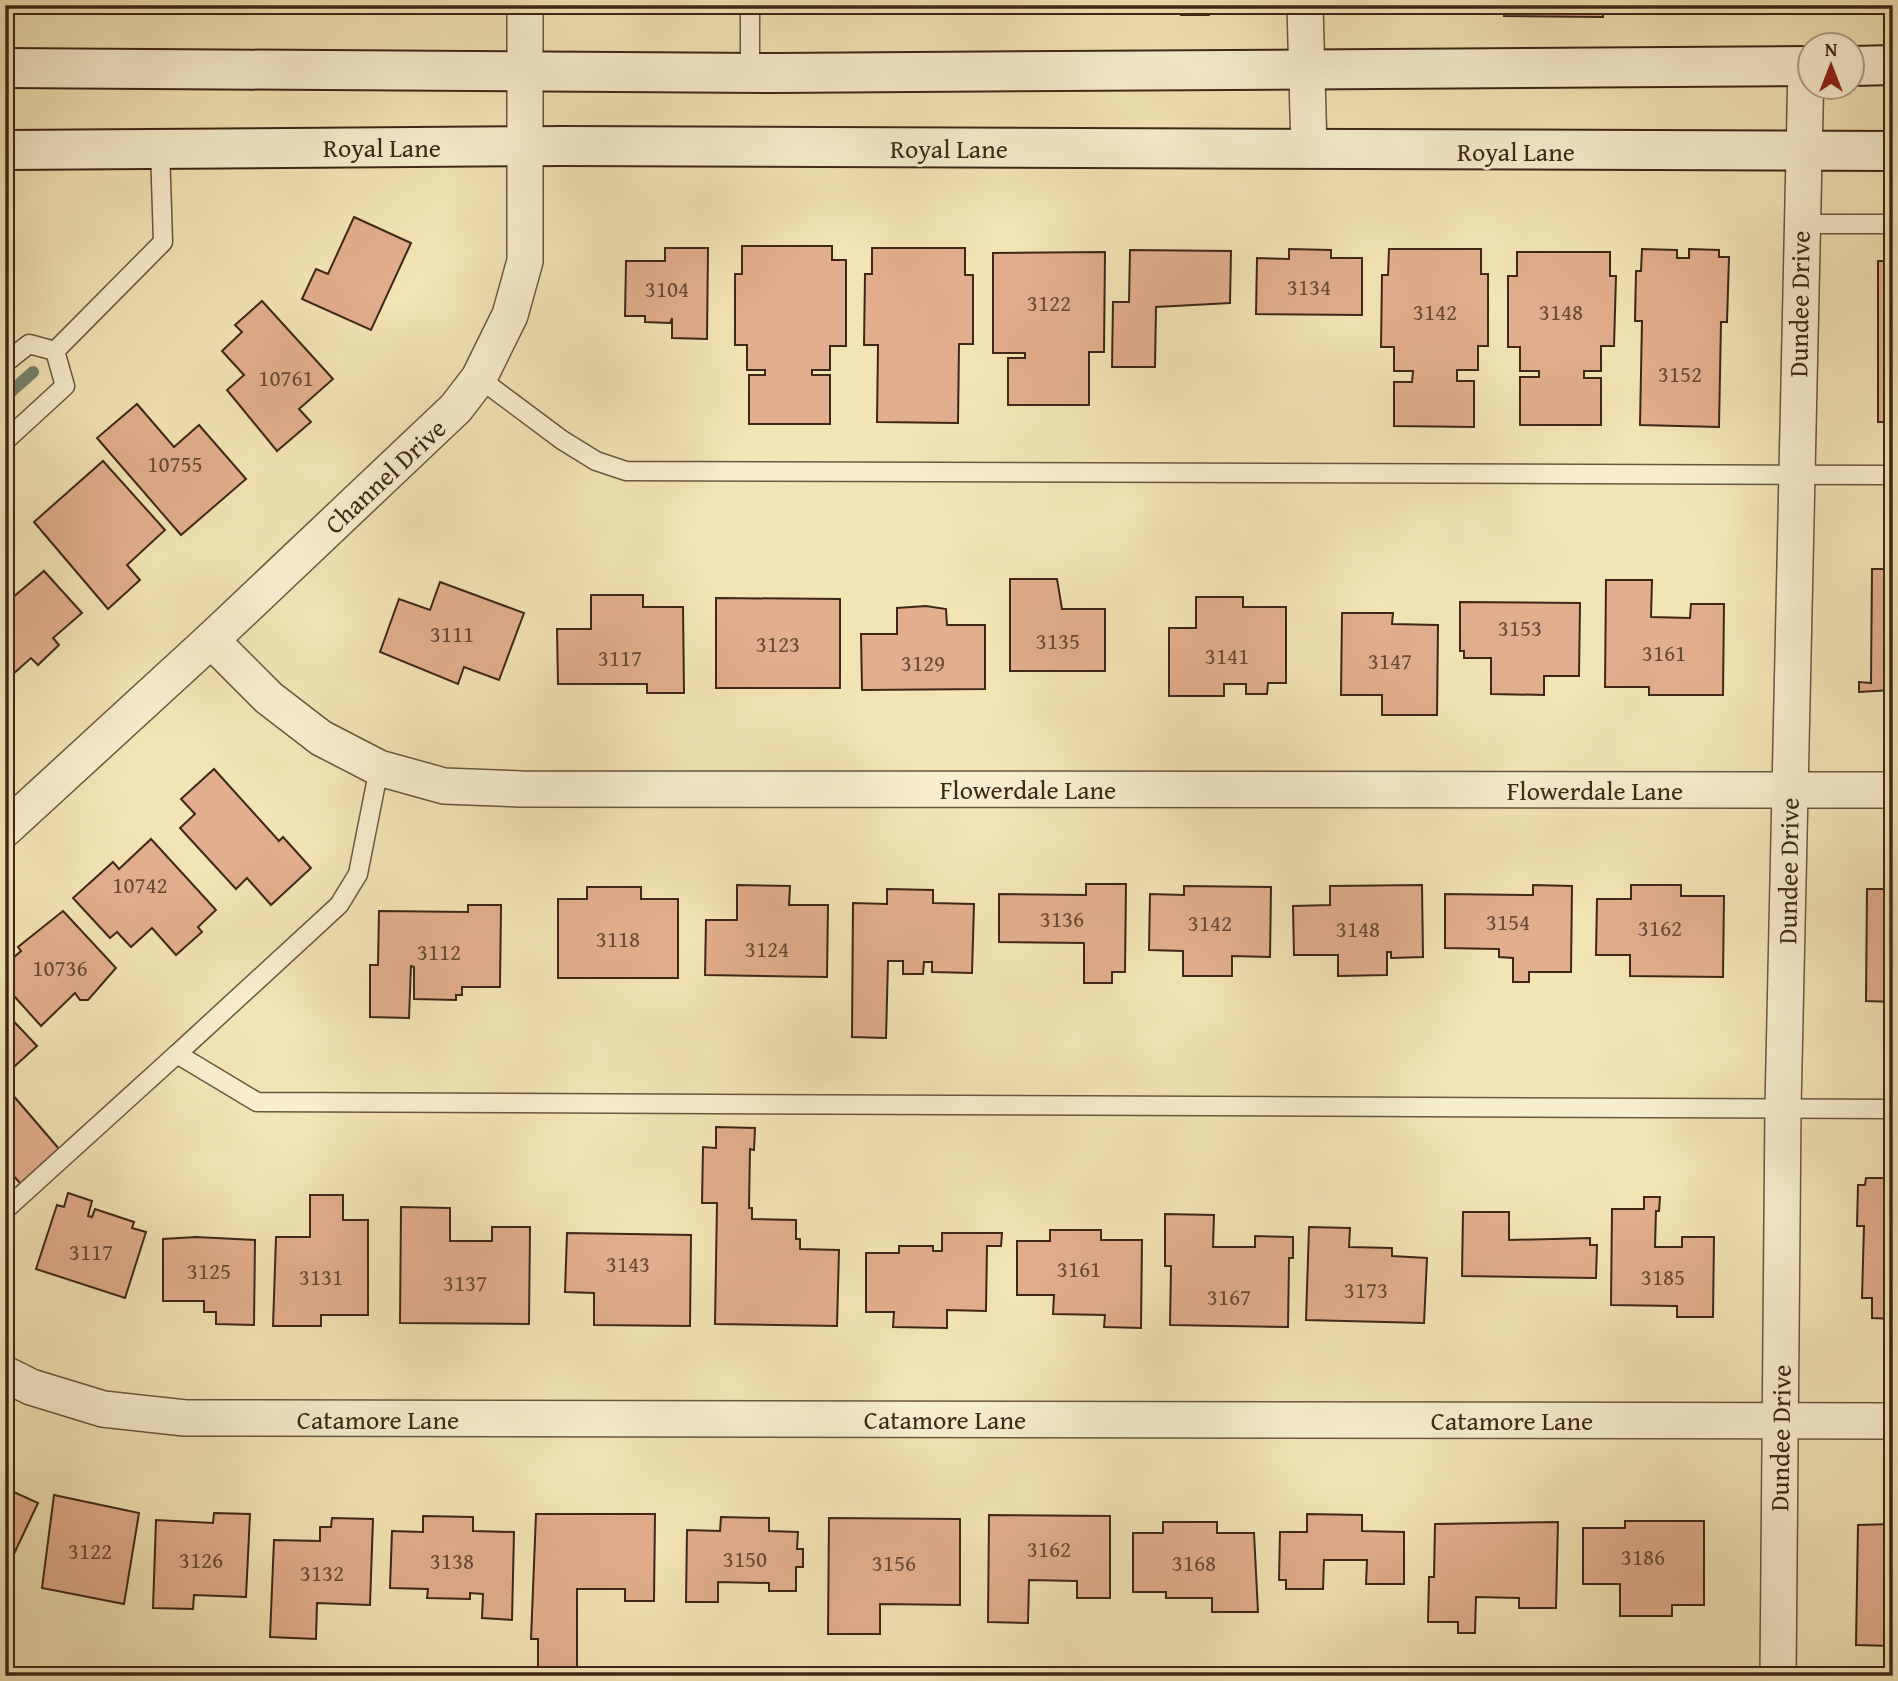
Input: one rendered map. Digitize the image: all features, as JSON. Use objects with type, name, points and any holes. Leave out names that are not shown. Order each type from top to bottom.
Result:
[{"type":"main road","points":[[1867,66],[1893,65]]},
{"type":"main road","points":[[5,68],[750,73],[1797,66]]},
{"type":"main road","name":"Royal Lane","points":[[5,150],[526,146],[1893,151]]},
{"type":"street","name":"Channel Drive","points":[[5,829],[456,408],[479,378],[510,315],[525,261],[525,5]]},
{"type":"street","points":[[1305,5],[1309,150]]},
{"type":"street","name":"Dundee Drive","points":[[1778,1676],[1783,1108],[1795,474],[1806,102]]},
{"type":"street","name":"Flowerdale Lane","points":[[211,639],[269,698],[321,738],[379,768],[444,786],[521,789],[1893,790]]},
{"type":"street","name":"Catamore Lane","points":[[5,1374],[31,1387],[103,1409],[185,1418],[1893,1421]]},
{"type":"lane","points":[[750,5],[750,73]]},
{"type":"lane","points":[[55,351],[163,242],[160,149]]},
{"type":"lane","points":[[1801,224],[1893,224]]},
{"type":"lane","points":[[5,363],[29,344],[55,351]]},
{"type":"lane","points":[[5,441],[65,386],[55,351]]},
{"type":"lane","points":[[479,378],[562,440],[596,461],[626,471],[1893,475]]},
{"type":"lane","points":[[5,1210],[339,905],[358,874],[379,768]]},
{"type":"lane","points":[[177,1054],[257,1102],[1893,1108]]},
{"type":"building","points":[[811,5],[889,5],[889,10],[811,9]]},
{"type":"building","points":[[1029,5],[1106,5],[1106,9],[1029,9]]},
{"type":"building","points":[[1182,5],[1225,5],[1225,10],[1209,9],[1209,15],[1181,15]]},
{"type":"building","points":[[1356,5],[1439,5],[1439,11],[1356,10]]},
{"type":"building","points":[[1505,5],[1609,5],[1603,6],[1603,17],[1504,16]]},
{"type":"building","points":[[1692,5],[1719,5],[1719,10],[1692,10]]},
{"type":"building","points":[[1730,5],[1807,5],[1807,11],[1730,11]]},
{"type":"building","points":[[354,217],[411,243],[371,330],[302,299],[316,269],[328,274]]},
{"type":"building","points":[[5,244],[8,244],[12,317],[5,317]]},
{"type":"building","points":[[742,246],[832,246],[832,260],[846,260],[846,346],[830,346],[830,370],[812,370],[812,375],[830,375],[830,424],[749,424],[749,375],[765,375],[765,370],[747,370],[747,345],[735,345],[735,274],[742,274]]},
{"type":"building","points":[[665,248],[708,248],[707,339],[672,338],[672,318],[670,323],[645,322],[645,316],[625,316],[626,261],[665,261]]},
{"type":"building","points":[[872,248],[965,248],[965,275],[973,275],[973,344],[959,344],[958,423],[877,422],[878,345],[864,345],[865,274],[872,274]]},
{"type":"building","points":[[1289,249],[1331,250],[1331,258],[1362,258],[1362,315],[1256,314],[1257,258],[1289,259]]},
{"type":"building","points":[[1389,249],[1481,249],[1481,274],[1488,274],[1488,346],[1478,346],[1478,370],[1457,370],[1457,381],[1474,381],[1474,427],[1394,426],[1394,382],[1412,382],[1413,371],[1394,371],[1394,347],[1381,347],[1382,275],[1388,275]]},
{"type":"building","points":[[1642,249],[1677,250],[1677,258],[1689,258],[1689,249],[1719,250],[1719,257],[1729,257],[1727,322],[1721,322],[1719,427],[1640,425],[1642,321],[1635,321],[1636,271],[1641,271]]},
{"type":"building","points":[[1130,250],[1231,251],[1230,303],[1156,307],[1155,367],[1112,367],[1113,302],[1129,302]]},
{"type":"building","points":[[1105,252],[1104,352],[1089,352],[1089,405],[1008,405],[1008,358],[1025,358],[1025,353],[993,353],[993,253]]},
{"type":"building","points":[[1517,252],[1610,252],[1610,276],[1616,276],[1614,346],[1601,346],[1601,371],[1584,371],[1584,378],[1601,378],[1601,425],[1520,425],[1520,377],[1539,377],[1539,371],[1520,371],[1520,347],[1508,347],[1508,276],[1517,276]]},
{"type":"building","points":[[1878,261],[1893,261],[1893,422],[1878,422]]},
{"type":"building","points":[[262,301],[333,379],[299,409],[311,422],[277,451],[227,390],[244,375],[222,351],[242,332],[235,325]]},
{"type":"building","points":[[137,404],[174,447],[199,425],[246,479],[181,535],[97,438]]},
{"type":"building","points":[[103,461],[165,530],[127,565],[140,580],[108,609],[34,522]]},
{"type":"building","points":[[1872,569],[1893,569],[1893,694],[1892,690],[1859,692],[1859,682],[1871,683]]},
{"type":"building","points":[[44,571],[82,613],[53,638],[59,645],[38,665],[31,658],[13,674],[5,665],[5,590],[12,598]]},
{"type":"building","points":[[1010,579],[1057,579],[1062,609],[1105,609],[1105,671],[1010,671]]},
{"type":"building","points":[[1606,580],[1652,580],[1651,617],[1690,618],[1691,604],[1724,604],[1723,695],[1649,695],[1649,687],[1605,687]]},
{"type":"building","points":[[440,582],[524,613],[499,680],[464,667],[458,684],[380,652],[399,599],[430,610]]},
{"type":"building","points":[[591,595],[643,595],[643,607],[683,607],[684,693],[647,693],[647,684],[558,684],[557,629],[591,629]]},
{"type":"building","points":[[1196,597],[1243,597],[1243,607],[1286,607],[1286,683],[1268,683],[1267,694],[1246,694],[1246,684],[1224,684],[1224,696],[1169,696],[1169,628],[1196,628]]},
{"type":"building","points":[[716,598],[840,599],[840,688],[716,688]]},
{"type":"building","points":[[1460,602],[1580,603],[1579,676],[1544,676],[1544,695],[1491,694],[1491,658],[1464,658],[1464,651],[1460,651]]},
{"type":"building","points":[[926,606],[946,609],[947,625],[985,625],[985,689],[862,690],[861,634],[897,634],[897,608]]},
{"type":"building","points":[[1342,613],[1393,613],[1392,624],[1438,625],[1437,715],[1382,715],[1382,695],[1341,695]]},
{"type":"building","points":[[5,682],[14,691],[5,698]]},
{"type":"building","points":[[214,769],[279,841],[283,837],[311,868],[271,905],[247,878],[236,889],[180,828],[195,814],[181,799]]},
{"type":"building","points":[[151,839],[216,910],[198,927],[202,932],[176,955],[152,928],[131,947],[117,932],[110,938],[73,898],[113,862],[119,869]]},
{"type":"building","points":[[1086,884],[1126,884],[1125,972],[1112,972],[1112,983],[1084,983],[1084,943],[999,942],[999,894],[1086,895]]},
{"type":"building","points":[[737,885],[790,886],[789,905],[828,905],[827,977],[705,975],[706,920],[737,920]]},
{"type":"building","points":[[1422,885],[1423,957],[1391,958],[1391,952],[1387,952],[1387,975],[1338,976],[1338,955],[1294,955],[1293,906],[1330,905],[1330,886]]},
{"type":"building","points":[[1533,885],[1572,886],[1571,972],[1529,972],[1529,982],[1513,982],[1513,958],[1499,957],[1499,949],[1445,948],[1445,894],[1533,895]]},
{"type":"building","points":[[1631,885],[1681,885],[1681,896],[1724,896],[1723,977],[1630,976],[1630,955],[1596,955],[1597,899],[1631,899]]},
{"type":"building","points":[[1184,886],[1271,887],[1270,957],[1232,956],[1232,976],[1183,976],[1183,951],[1149,950],[1150,894],[1184,895]]},
{"type":"building","points":[[587,887],[641,887],[641,899],[678,899],[678,978],[558,978],[558,899],[587,899]]},
{"type":"building","points":[[887,889],[933,890],[933,903],[974,904],[972,973],[932,972],[932,962],[924,962],[923,974],[903,974],[903,961],[888,961],[886,1038],[852,1037],[853,903],[887,904]]},
{"type":"building","points":[[1867,889],[1893,889],[1893,1002],[1866,1001]]},
{"type":"building","points":[[468,905],[501,905],[500,987],[462,987],[462,995],[456,995],[456,1000],[414,999],[414,967],[411,966],[409,1018],[370,1017],[370,965],[378,965],[379,911],[468,912]]},
{"type":"building","points":[[63,911],[116,968],[88,1000],[80,1000],[75,993],[41,1026],[5,986],[5,965],[21,951],[18,947]]},
{"type":"building","points":[[5,1012],[37,1046],[5,1075]]},
{"type":"building","points":[[5,1086],[60,1150],[22,1185],[5,1167]]},
{"type":"building","points":[[716,1127],[755,1128],[754,1150],[750,1149],[749,1208],[752,1208],[752,1219],[796,1220],[796,1239],[800,1239],[800,1249],[839,1250],[837,1326],[715,1324],[717,1203],[702,1203],[703,1147],[716,1148]]},
{"type":"building","points":[[1866,1178],[1893,1178],[1893,1319],[1872,1318],[1872,1298],[1862,1298],[1864,1226],[1857,1226],[1858,1185],[1865,1185]]},
{"type":"building","points":[[68,1193],[92,1201],[88,1216],[92,1217],[95,1209],[134,1222],[132,1228],[146,1232],[125,1298],[36,1269],[57,1205],[64,1207]]},
{"type":"building","points":[[310,1195],[343,1195],[343,1220],[368,1220],[368,1315],[321,1315],[321,1326],[273,1326],[276,1237],[310,1237]]},
{"type":"building","points":[[1644,1197],[1660,1197],[1659,1211],[1656,1211],[1655,1247],[1682,1247],[1682,1237],[1714,1237],[1713,1317],[1677,1317],[1677,1306],[1611,1305],[1612,1209],[1644,1209]]},
{"type":"building","points":[[401,1207],[450,1208],[450,1241],[492,1241],[492,1227],[530,1227],[529,1324],[400,1323]]},
{"type":"building","points":[[1463,1212],[1509,1212],[1509,1240],[1590,1238],[1590,1245],[1597,1245],[1596,1278],[1462,1276]]},
{"type":"building","points":[[1165,1214],[1214,1215],[1213,1247],[1255,1247],[1255,1236],[1293,1237],[1293,1258],[1289,1258],[1288,1327],[1170,1325],[1171,1266],[1165,1266]]},
{"type":"building","points":[[1309,1227],[1350,1228],[1349,1247],[1392,1248],[1392,1256],[1427,1258],[1424,1323],[1306,1320]]},
{"type":"building","points":[[1050,1230],[1101,1230],[1101,1240],[1142,1240],[1141,1328],[1104,1327],[1105,1315],[1053,1314],[1054,1295],[1017,1295],[1017,1241],[1050,1241]]},
{"type":"building","points":[[567,1233],[691,1235],[690,1326],[594,1325],[594,1293],[565,1292]]},
{"type":"building","points":[[942,1233],[1002,1233],[1001,1246],[987,1246],[986,1311],[947,1310],[947,1328],[893,1327],[894,1312],[866,1312],[866,1253],[899,1253],[899,1246],[933,1246],[933,1251],[942,1251]]},
{"type":"building","points":[[196,1237],[255,1240],[254,1325],[216,1324],[216,1312],[204,1312],[204,1301],[163,1301],[163,1239]]},
{"type":"building","points":[[5,1488],[38,1503],[5,1573]]},
{"type":"building","points":[[54,1495],[139,1513],[124,1604],[42,1588]]},
{"type":"building","points":[[214,1513],[250,1514],[246,1597],[194,1595],[193,1609],[153,1608],[156,1520],[213,1523]]},
{"type":"building","points":[[536,1514],[655,1514],[654,1601],[625,1601],[625,1589],[577,1589],[577,1672],[538,1671],[538,1639],[531,1639]]},
{"type":"building","points":[[1307,1514],[1362,1515],[1362,1531],[1404,1532],[1404,1584],[1366,1584],[1367,1560],[1324,1560],[1323,1589],[1286,1589],[1286,1580],[1279,1580],[1280,1532],[1307,1532]]},
{"type":"building","points":[[989,1515],[1110,1516],[1110,1598],[1077,1598],[1077,1581],[1029,1580],[1028,1623],[988,1622]]},
{"type":"building","points":[[423,1516],[473,1517],[473,1531],[514,1532],[512,1620],[482,1618],[483,1594],[470,1593],[470,1599],[427,1598],[428,1589],[390,1588],[392,1531],[423,1532]]},
{"type":"building","points":[[721,1517],[769,1518],[769,1531],[798,1532],[797,1549],[803,1549],[803,1567],[796,1567],[796,1591],[769,1591],[769,1583],[718,1582],[718,1602],[686,1602],[687,1530],[720,1531]]},
{"type":"building","points":[[332,1518],[373,1519],[370,1605],[317,1603],[316,1639],[270,1637],[274,1540],[320,1541],[320,1527],[331,1527]]},
{"type":"building","points":[[829,1518],[960,1519],[960,1605],[880,1604],[880,1634],[828,1634]]},
{"type":"building","points":[[1625,1521],[1704,1521],[1704,1605],[1672,1605],[1672,1616],[1620,1616],[1620,1584],[1583,1584],[1583,1528],[1625,1528]]},
{"type":"building","points":[[1163,1522],[1217,1522],[1217,1533],[1254,1533],[1258,1612],[1212,1612],[1212,1598],[1166,1598],[1166,1592],[1133,1592],[1133,1533],[1163,1533]]},
{"type":"building","points":[[1558,1522],[1556,1608],[1519,1608],[1519,1598],[1476,1597],[1475,1633],[1458,1633],[1458,1622],[1428,1622],[1429,1577],[1434,1577],[1435,1524]]},
{"type":"building","points":[[1893,1524],[1893,1646],[1856,1645],[1858,1525]]},
{"type":"waterway","points":[[5,397],[33,372]]}]
